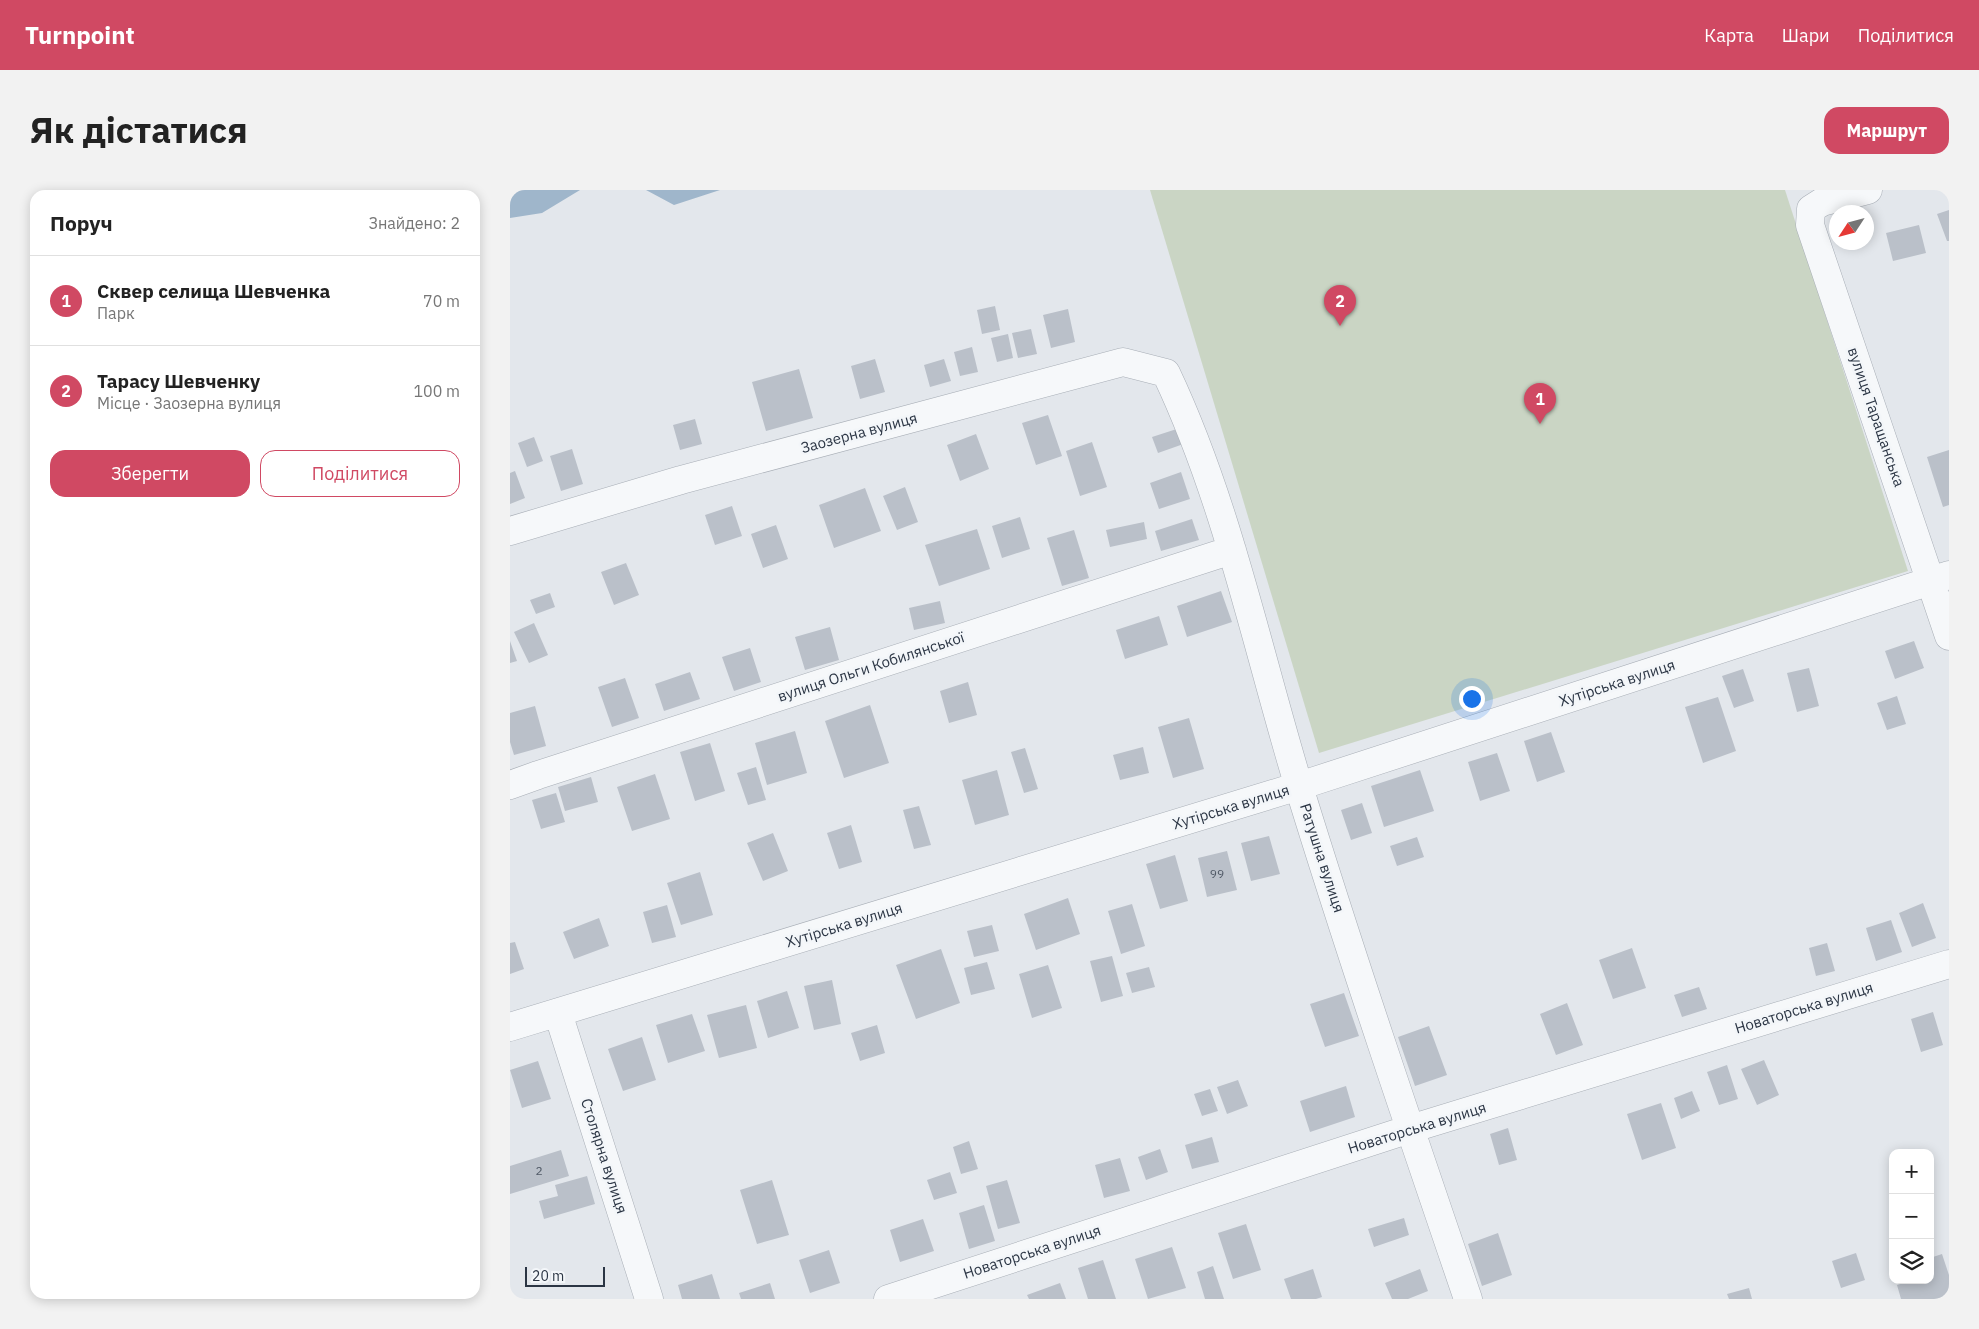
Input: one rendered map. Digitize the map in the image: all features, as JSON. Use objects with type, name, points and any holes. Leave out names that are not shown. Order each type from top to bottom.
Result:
[{"type":"street","name":"вулиця Таращанська","points":[[1868,190],[1822,202],[1811,209],[1810,225],[1940,578],[1949,636]]},
{"type":"street","name":"Заозерна вулиця","points":[[510,531],[681,480],[1123,362],[1166,373],[1185,413]]},
{"type":"street","name":"Ратушна вулиця","points":[[1185,413],[1232,550],[1299,786],[1410,1129],[1468,1299]]},
{"type":"street","name":"вулиця Ольги Кобилянської","points":[[510,785],[1232,550]]},
{"type":"street","name":"Хутірська вулиця","points":[[510,1027],[1299,786],[1940,578]]},
{"type":"street","name":"Новаторська вулиця","points":[[888,1299],[1410,1129],[1949,964]]},
{"type":"street","name":"Столярна вулиця","points":[[558,1013],[649,1299]]},
{"type":"green space","points":[[1150,190],[1785,190],[1908,571],[1319,753]]},
{"type":"water","points":[[510,190],[580,190],[542,213],[510,218]]},
{"type":"water","points":[[646,190],[720,190],[674,205]]},
{"type":"building","points":[[1949,210],[1949,241],[1947,241],[1937,214]]},
{"type":"building","points":[[1919,225],[1926,253],[1893,261],[1886,233]]},
{"type":"building","points":[[995,306],[1000,330],[982,334],[977,310]]},
{"type":"building","points":[[1068,309],[1075,342],[1051,348],[1043,315]]},
{"type":"building","points":[[1031,329],[1037,354],[1018,358],[1012,333]]},
{"type":"building","points":[[1008,334],[1013,358],[997,362],[991,338]]},
{"type":"building","points":[[972,347],[978,372],[960,376],[954,352]]},
{"type":"building","points":[[875,359],[885,392],[860,399],[851,366]]},
{"type":"building","points":[[944,359],[951,381],[930,387],[924,365]]},
{"type":"building","points":[[799,369],[813,418],[766,431],[752,382]]},
{"type":"building","points":[[1048,415],[1062,456],[1036,465],[1022,423]]},
{"type":"building","points":[[695,419],[702,444],[680,450],[673,425]]},
{"type":"building","points":[[1186,426],[1192,441],[1158,453],[1152,437]]},
{"type":"building","points":[[976,434],[989,469],[960,481],[947,445]]},
{"type":"building","points":[[534,437],[543,461],[527,467],[518,443]]},
{"type":"building","points":[[1092,442],[1107,487],[1080,496],[1066,451]]},
{"type":"building","points":[[572,449],[583,484],[561,491],[550,456]]},
{"type":"building","points":[[1949,450],[1949,505],[1943,507],[1927,457]]},
{"type":"building","points":[[515,471],[525,498],[510,504],[510,473]]},
{"type":"building","points":[[1181,472],[1190,499],[1159,509],[1150,483]]},
{"type":"building","points":[[905,487],[918,522],[897,530],[883,496]]},
{"type":"building","points":[[865,488],[881,531],[834,548],[819,505]]},
{"type":"building","points":[[732,506],[742,536],[715,545],[705,515]]},
{"type":"building","points":[[1020,517],[1030,549],[1002,558],[992,526]]},
{"type":"building","points":[[1192,519],[1199,540],[1161,551],[1155,531]]},
{"type":"building","points":[[1144,522],[1147,539],[1110,547],[1106,530]]},
{"type":"building","points":[[776,525],[788,559],[763,568],[751,534]]},
{"type":"building","points":[[977,529],[990,569],[939,586],[925,545]]},
{"type":"building","points":[[1074,530],[1089,578],[1062,586],[1047,538]]},
{"type":"building","points":[[626,563],[639,595],[614,605],[601,572]]},
{"type":"building","points":[[1221,591],[1232,622],[1187,637],[1177,606]]},
{"type":"building","points":[[550,593],[555,607],[536,614],[530,600]]},
{"type":"building","points":[[940,601],[945,623],[914,630],[909,608]]},
{"type":"building","points":[[1159,616],[1168,645],[1125,659],[1116,630]]},
{"type":"building","points":[[534,623],[548,655],[529,663],[514,632]]},
{"type":"building","points":[[830,627],[839,660],[805,670],[795,637]]},
{"type":"building","points":[[510,641],[517,661],[510,663]]},
{"type":"building","points":[[1914,641],[1924,668],[1895,679],[1885,651]]},
{"type":"building","points":[[750,648],[761,682],[734,691],[722,657]]},
{"type":"building","points":[[1809,668],[1819,706],[1797,712],[1787,673]]},
{"type":"building","points":[[1743,669],[1754,701],[1734,708],[1722,676]]},
{"type":"building","points":[[690,672],[700,699],[664,711],[655,684]]},
{"type":"building","points":[[625,678],[639,718],[612,727],[598,687]]},
{"type":"building","points":[[968,682],[977,715],[949,723],[940,691]]},
{"type":"building","points":[[1897,696],[1906,724],[1887,730],[1877,703]]},
{"type":"building","points":[[1718,697],[1736,751],[1703,763],[1685,707]]},
{"type":"building","points":[[870,705],[889,763],[844,778],[825,721]]},
{"type":"building","points":[[535,706],[546,746],[514,755],[510,742],[510,713]]},
{"type":"building","points":[[1189,718],[1204,769],[1173,778],[1158,727]]},
{"type":"building","points":[[795,731],[807,773],[767,785],[755,743]]},
{"type":"building","points":[[1551,732],[1565,772],[1537,782],[1524,741]]},
{"type":"building","points":[[710,743],[725,791],[695,801],[680,752]]},
{"type":"building","points":[[1143,747],[1149,773],[1120,780],[1113,755]]},
{"type":"building","points":[[1025,748],[1038,789],[1024,793],[1011,752]]},
{"type":"building","points":[[1497,753],[1510,791],[1480,801],[1468,762]]},
{"type":"building","points":[[756,767],[766,800],[748,805],[737,773]]},
{"type":"building","points":[[997,770],[1009,815],[975,825],[962,780]]},
{"type":"building","points":[[1420,770],[1434,811],[1384,827],[1371,786]]},
{"type":"building","points":[[655,774],[670,819],[632,831],[617,787]]},
{"type":"building","points":[[591,777],[598,802],[565,811],[558,787]]},
{"type":"building","points":[[556,793],[565,822],[541,829],[532,800]]},
{"type":"building","points":[[1362,803],[1372,833],[1351,840],[1341,810]]},
{"type":"building","points":[[919,806],[931,845],[914,849],[903,810]]},
{"type":"building","points":[[851,825],[862,862],[839,869],[827,833]]},
{"type":"building","points":[[773,833],[788,871],[763,881],[747,843]]},
{"type":"building","points":[[1269,836],[1280,874],[1251,881],[1241,843]]},
{"type":"building","points":[[1417,837],[1424,857],[1397,866],[1390,846]]},
{"type":"building","points":[[1227,851],[1237,890],[1207,897],[1198,858]]},
{"type":"building","points":[[1175,855],[1188,901],[1160,909],[1146,864]]},
{"type":"building","points":[[700,872],[713,915],[681,925],[667,883]]},
{"type":"building","points":[[1068,898],[1080,934],[1036,950],[1024,914]]},
{"type":"building","points":[[1923,903],[1936,938],[1912,947],[1899,913]]},
{"type":"building","points":[[1132,904],[1145,946],[1121,954],[1108,911]]},
{"type":"building","points":[[667,905],[676,937],[652,943],[643,912]]},
{"type":"building","points":[[599,918],[609,946],[574,959],[563,932]]},
{"type":"building","points":[[1891,920],[1902,952],[1876,961],[1866,928]]},
{"type":"building","points":[[992,925],[999,951],[974,957],[967,931]]},
{"type":"building","points":[[515,942],[524,969],[510,974],[510,943]]},
{"type":"building","points":[[1827,943],[1835,971],[1816,976],[1809,948]]},
{"type":"building","points":[[1632,948],[1646,988],[1613,999],[1599,960]]},
{"type":"building","points":[[941,949],[960,1003],[916,1019],[896,965]]},
{"type":"building","points":[[1112,956],[1123,996],[1101,1002],[1090,961]]},
{"type":"building","points":[[987,962],[995,989],[971,995],[964,968]]},
{"type":"building","points":[[1048,965],[1062,1008],[1032,1018],[1019,974]]},
{"type":"building","points":[[1149,967],[1155,987],[1132,993],[1126,973]]},
{"type":"building","points":[[832,980],[841,1024],[814,1030],[804,986]]},
{"type":"building","points":[[1699,987],[1707,1009],[1682,1017],[1674,995]]},
{"type":"building","points":[[787,991],[799,1028],[768,1038],[757,1001]]},
{"type":"building","points":[[1344,993],[1359,1036],[1325,1047],[1310,1004]]},
{"type":"building","points":[[1567,1003],[1583,1045],[1556,1055],[1540,1014]]},
{"type":"building","points":[[746,1005],[757,1048],[719,1058],[707,1015]]},
{"type":"building","points":[[1933,1012],[1943,1045],[1921,1052],[1911,1019]]},
{"type":"building","points":[[692,1014],[705,1051],[668,1063],[656,1025]]},
{"type":"building","points":[[877,1025],[885,1053],[860,1061],[851,1033]]},
{"type":"building","points":[[1429,1026],[1447,1075],[1415,1086],[1398,1037]]},
{"type":"building","points":[[642,1037],[656,1080],[623,1091],[608,1049]]},
{"type":"building","points":[[1764,1060],[1779,1095],[1757,1105],[1741,1069]]},
{"type":"building","points":[[538,1061],[551,1099],[522,1108],[510,1070]]},
{"type":"building","points":[[1727,1065],[1738,1099],[1719,1105],[1707,1072]]},
{"type":"building","points":[[1238,1080],[1248,1106],[1227,1114],[1217,1087]]},
{"type":"building","points":[[1346,1086],[1355,1117],[1310,1132],[1300,1101]]},
{"type":"building","points":[[1210,1089],[1218,1111],[1202,1116],[1194,1094]]},
{"type":"building","points":[[1692,1091],[1700,1111],[1681,1119],[1674,1098]]},
{"type":"building","points":[[1661,1103],[1676,1148],[1642,1160],[1627,1114]]},
{"type":"building","points":[[1508,1128],[1517,1160],[1499,1165],[1490,1134]]},
{"type":"building","points":[[1212,1137],[1219,1162],[1192,1169],[1185,1145]]},
{"type":"building","points":[[969,1141],[978,1169],[961,1174],[953,1147]]},
{"type":"building","points":[[1160,1149],[1168,1172],[1146,1180],[1138,1157]]},
{"type":"building","points":[[561,1150],[569,1176],[510,1194],[510,1166]]},
{"type":"building","points":[[1120,1158],[1130,1191],[1104,1198],[1095,1165]]},
{"type":"building","points":[[950,1172],[957,1193],[934,1200],[927,1180]]},
{"type":"building","points":[[587,1176],[595,1204],[544,1219],[539,1201],[558,1196],[555,1185]]},
{"type":"building","points":[[772,1180],[789,1235],[757,1244],[740,1190]]},
{"type":"building","points":[[1007,1180],[1020,1223],[998,1229],[986,1186]]},
{"type":"building","points":[[984,1205],[995,1241],[969,1249],[959,1213]]},
{"type":"building","points":[[1404,1218],[1409,1235],[1374,1247],[1368,1229]]},
{"type":"building","points":[[923,1219],[934,1251],[900,1262],[890,1230]]},
{"type":"building","points":[[1246,1224],[1261,1270],[1233,1279],[1218,1233]]},
{"type":"building","points":[[1498,1233],[1512,1275],[1482,1286],[1468,1244]]},
{"type":"building","points":[[1172,1247],[1186,1288],[1148,1299],[1135,1259]]},
{"type":"building","points":[[829,1250],[840,1283],[810,1293],[799,1260]]},
{"type":"building","points":[[1856,1253],[1865,1280],[1841,1288],[1832,1261]]},
{"type":"building","points":[[1942,1254],[1949,1275],[1949,1299],[1901,1299],[1897,1285],[1934,1284],[1934,1257]]},
{"type":"building","points":[[1103,1260],[1116,1299],[1088,1299],[1078,1268]]},
{"type":"building","points":[[1213,1266],[1224,1299],[1205,1299],[1197,1272]]},
{"type":"building","points":[[1313,1269],[1322,1297],[1316,1299],[1291,1299],[1284,1279]]},
{"type":"building","points":[[1420,1269],[1428,1291],[1408,1299],[1392,1299],[1385,1283]]},
{"type":"building","points":[[712,1274],[720,1299],[682,1299],[678,1285]]},
{"type":"building","points":[[770,1283],[775,1299],[741,1299],[739,1293]]},
{"type":"building","points":[[1060,1283],[1066,1299],[1029,1299],[1027,1295]]},
{"type":"building","points":[[1749,1288],[1752,1299],[1729,1299],[1727,1294]]},
{"type":"place","name":"Тарасу Шевченку","points":[[1340,326]]},
{"type":"place","name":"Сквер селища Шевченка","points":[[1540,424]]}]
